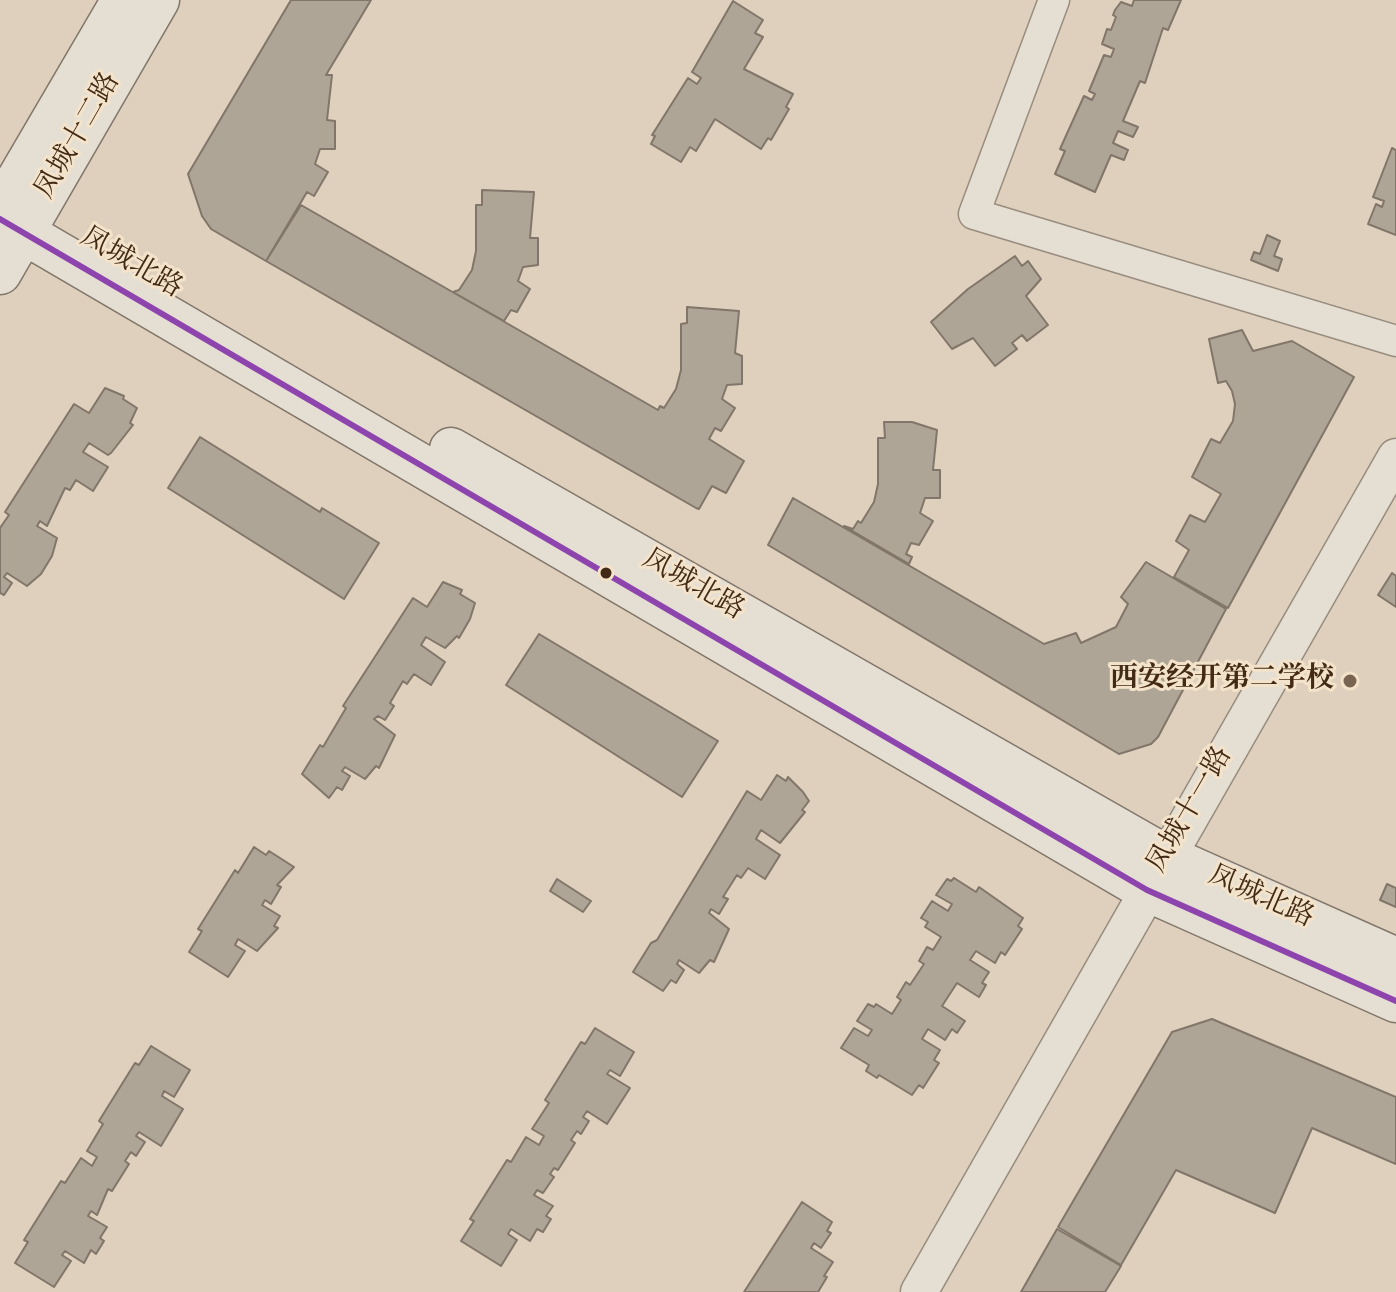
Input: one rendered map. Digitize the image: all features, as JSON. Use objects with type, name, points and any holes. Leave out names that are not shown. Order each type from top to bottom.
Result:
[{"type":"main road","name":"凤城十二路","points":[[0,273],[11,210],[123,0]]},
{"type":"main road","name":"凤城十二路","points":[[11,210],[158,0]]},
{"type":"main road","name":"凤城北路","points":[[11,210],[1156,873],[1396,1001]]},
{"type":"main road","name":"凤城北路","points":[[1156,873],[1396,959]]},
{"type":"street","points":[[1054,0],[974,214],[1396,341]]},
{"type":"street","name":"凤城十一路","points":[[919,1292],[1396,457]]},
{"type":"building","points":[[291,0],[371,0],[326,75],[332,75],[327,120],[335,121],[335,149],[320,149],[315,164],[328,172],[314,196],[307,192],[266,261],[211,229],[202,216],[188,174]]},
{"type":"building","points":[[1134,0],[1181,0],[1168,30],[1163,28],[1145,83],[1140,81],[1123,121],[1138,127],[1133,137],[1118,131],[1113,143],[1128,150],[1124,160],[1111,155],[1095,192],[1055,174],[1065,151],[1060,149],[1084,96],[1092,100],[1095,94],[1089,91],[1104,55],[1111,57],[1114,49],[1102,44],[1107,29],[1111,30],[1116,17],[1113,15],[1115,10],[1121,2],[1132,6]]},
{"type":"building","points":[[733,1],[763,20],[755,33],[763,37],[744,69],[793,94],[786,107],[789,109],[771,140],[768,138],[761,149],[715,119],[696,151],[690,147],[681,162],[651,144],[655,136],[652,135],[688,78],[697,84],[701,78],[692,72]]},
{"type":"building","points":[[1392,148],[1396,150],[1396,235],[1368,224],[1376,204],[1382,207],[1384,201],[1373,197]]},
{"type":"building","points":[[482,190],[534,192],[530,238],[538,238],[538,265],[523,267],[518,281],[530,289],[517,312],[511,310],[504,321],[453,292],[459,290],[472,270],[476,251],[476,205],[482,205]]},
{"type":"building","points":[[301,205],[658,410],[660,406],[664,408],[676,389],[681,370],[681,324],[687,323],[687,307],[739,311],[735,353],[742,356],[742,384],[727,385],[722,399],[735,408],[721,431],[715,428],[709,439],[744,461],[726,493],[712,486],[699,509],[696,508],[266,261]]},
{"type":"building","points":[[1267,235],[1280,241],[1274,256],[1282,259],[1278,271],[1251,260],[1254,252],[1260,254]]},
{"type":"building","points":[[1015,256],[1022,266],[1028,261],[1041,279],[1026,296],[1048,325],[1027,341],[1022,335],[1012,343],[1017,349],[995,366],[973,338],[952,349],[931,322],[968,289]]},
{"type":"building","points":[[1242,330],[1253,351],[1292,341],[1354,377],[1228,608],[1174,577],[1189,550],[1176,541],[1190,515],[1205,522],[1221,494],[1192,477],[1211,439],[1220,443],[1233,421],[1235,404],[1232,391],[1226,381],[1218,383],[1209,339]]},
{"type":"building","points":[[105,388],[124,396],[123,399],[137,408],[130,423],[133,425],[108,455],[89,443],[83,452],[108,467],[93,491],[76,480],[70,490],[65,488],[47,526],[40,521],[37,526],[57,538],[52,556],[41,574],[27,586],[7,573],[4,577],[12,583],[4,595],[0,593],[0,528],[9,515],[5,512],[74,404],[89,413]]},
{"type":"building","points":[[884,422],[912,422],[937,430],[933,470],[940,470],[940,498],[925,498],[920,513],[933,521],[919,545],[911,543],[906,554],[912,557],[909,564],[844,526],[853,529],[858,521],[861,523],[874,502],[878,484],[878,438],[885,438]]},
{"type":"building","points":[[200,437],[320,512],[322,508],[379,543],[344,599],[168,488]]},
{"type":"building","points":[[793,498],[1044,644],[1076,633],[1081,643],[1116,627],[1128,604],[1121,597],[1146,562],[1226,609],[1158,737],[1151,744],[1119,754],[768,545]]},
{"type":"building","points":[[1392,573],[1396,576],[1396,607],[1378,595]]},
{"type":"building","points":[[443,582],[462,590],[460,594],[475,603],[470,619],[459,638],[457,636],[445,648],[426,637],[421,645],[445,662],[431,685],[414,674],[407,684],[403,681],[390,703],[394,706],[385,720],[378,716],[374,719],[395,735],[379,768],[376,766],[365,779],[345,767],[342,771],[350,776],[342,790],[337,787],[329,798],[302,774],[320,745],[323,747],[346,708],[343,706],[413,598],[427,607]]},
{"type":"building","points":[[539,634],[718,741],[682,797],[506,685]]},
{"type":"building","points":[[777,775],[786,781],[788,777],[803,792],[809,801],[802,810],[805,812],[780,843],[761,830],[756,839],[780,855],[765,879],[748,868],[741,878],[737,875],[723,897],[728,899],[719,914],[711,909],[709,913],[729,929],[714,962],[710,960],[699,973],[679,960],[677,964],[684,970],[676,983],[671,980],[663,991],[633,972],[651,943],[657,940],[747,791],[761,800]]},
{"type":"building","points":[[254,847],[266,855],[269,851],[294,867],[277,885],[281,887],[271,904],[265,900],[262,905],[280,916],[274,926],[278,928],[257,951],[238,939],[235,945],[245,951],[228,977],[189,952],[202,931],[198,929],[235,870],[238,873]]},
{"type":"building","points":[[954,878],[976,892],[979,887],[1023,918],[1018,926],[1022,929],[1005,955],[1001,952],[995,963],[976,951],[970,960],[989,972],[982,983],[986,985],[979,997],[957,983],[942,1006],[965,1021],[957,1033],[952,1029],[945,1040],[928,1029],[922,1039],[940,1050],[934,1060],[939,1063],[923,1088],[919,1085],[912,1095],[879,1075],[877,1078],[866,1071],[869,1065],[841,1048],[854,1028],[868,1036],[872,1030],[857,1021],[868,1004],[874,1007],[876,1004],[892,1014],[901,1000],[897,997],[906,982],[910,985],[924,964],[919,961],[927,947],[933,950],[941,937],[925,927],[928,922],[921,918],[932,901],[948,911],[952,904],[936,895],[947,879],[951,881]]},
{"type":"building","points":[[557,879],[591,901],[583,912],[550,891]]},
{"type":"building","points":[[1387,884],[1396,888],[1396,907],[1380,900]]},
{"type":"building","points":[[1212,1019],[1396,1097],[1396,1164],[1312,1128],[1275,1213],[1176,1170],[1121,1265],[1058,1227],[1172,1032]]},
{"type":"building","points":[[595,1028],[634,1052],[620,1076],[610,1070],[607,1074],[630,1088],[607,1124],[587,1111],[583,1117],[589,1121],[581,1134],[577,1131],[571,1140],[575,1143],[558,1170],[554,1168],[550,1174],[554,1177],[543,1193],[537,1190],[534,1195],[553,1206],[546,1216],[551,1219],[543,1232],[537,1229],[530,1241],[511,1229],[508,1234],[517,1240],[501,1266],[461,1241],[474,1221],[470,1219],[507,1160],[511,1162],[526,1137],[539,1145],[544,1136],[532,1129],[549,1103],[545,1100],[581,1042],[585,1044]]},
{"type":"building","points":[[151,1046],[190,1070],[174,1097],[164,1091],[162,1096],[183,1109],[161,1146],[139,1132],[136,1136],[145,1142],[136,1156],[131,1152],[125,1161],[129,1164],[112,1191],[108,1189],[97,1215],[91,1211],[88,1216],[107,1227],[100,1238],[104,1241],[96,1254],[91,1250],[84,1263],[65,1251],[62,1255],[71,1261],[54,1287],[15,1263],[28,1242],[24,1240],[61,1181],[65,1183],[81,1158],[92,1166],[97,1157],[87,1151],[103,1124],[99,1121],[135,1063],[139,1065]]},
{"type":"building","points":[[802,1202],[832,1222],[827,1231],[831,1233],[821,1248],[814,1243],[811,1248],[833,1262],[818,1292],[744,1292]]},
{"type":"building","points":[[1057,1229],[1121,1266],[1105,1292],[1021,1292]]},
{"type":"transit line","points":[[0,219],[1147,890],[1396,1001]]},
{"type":"place","name":"西安经开第二学校","points":[[1350,681]]}]
